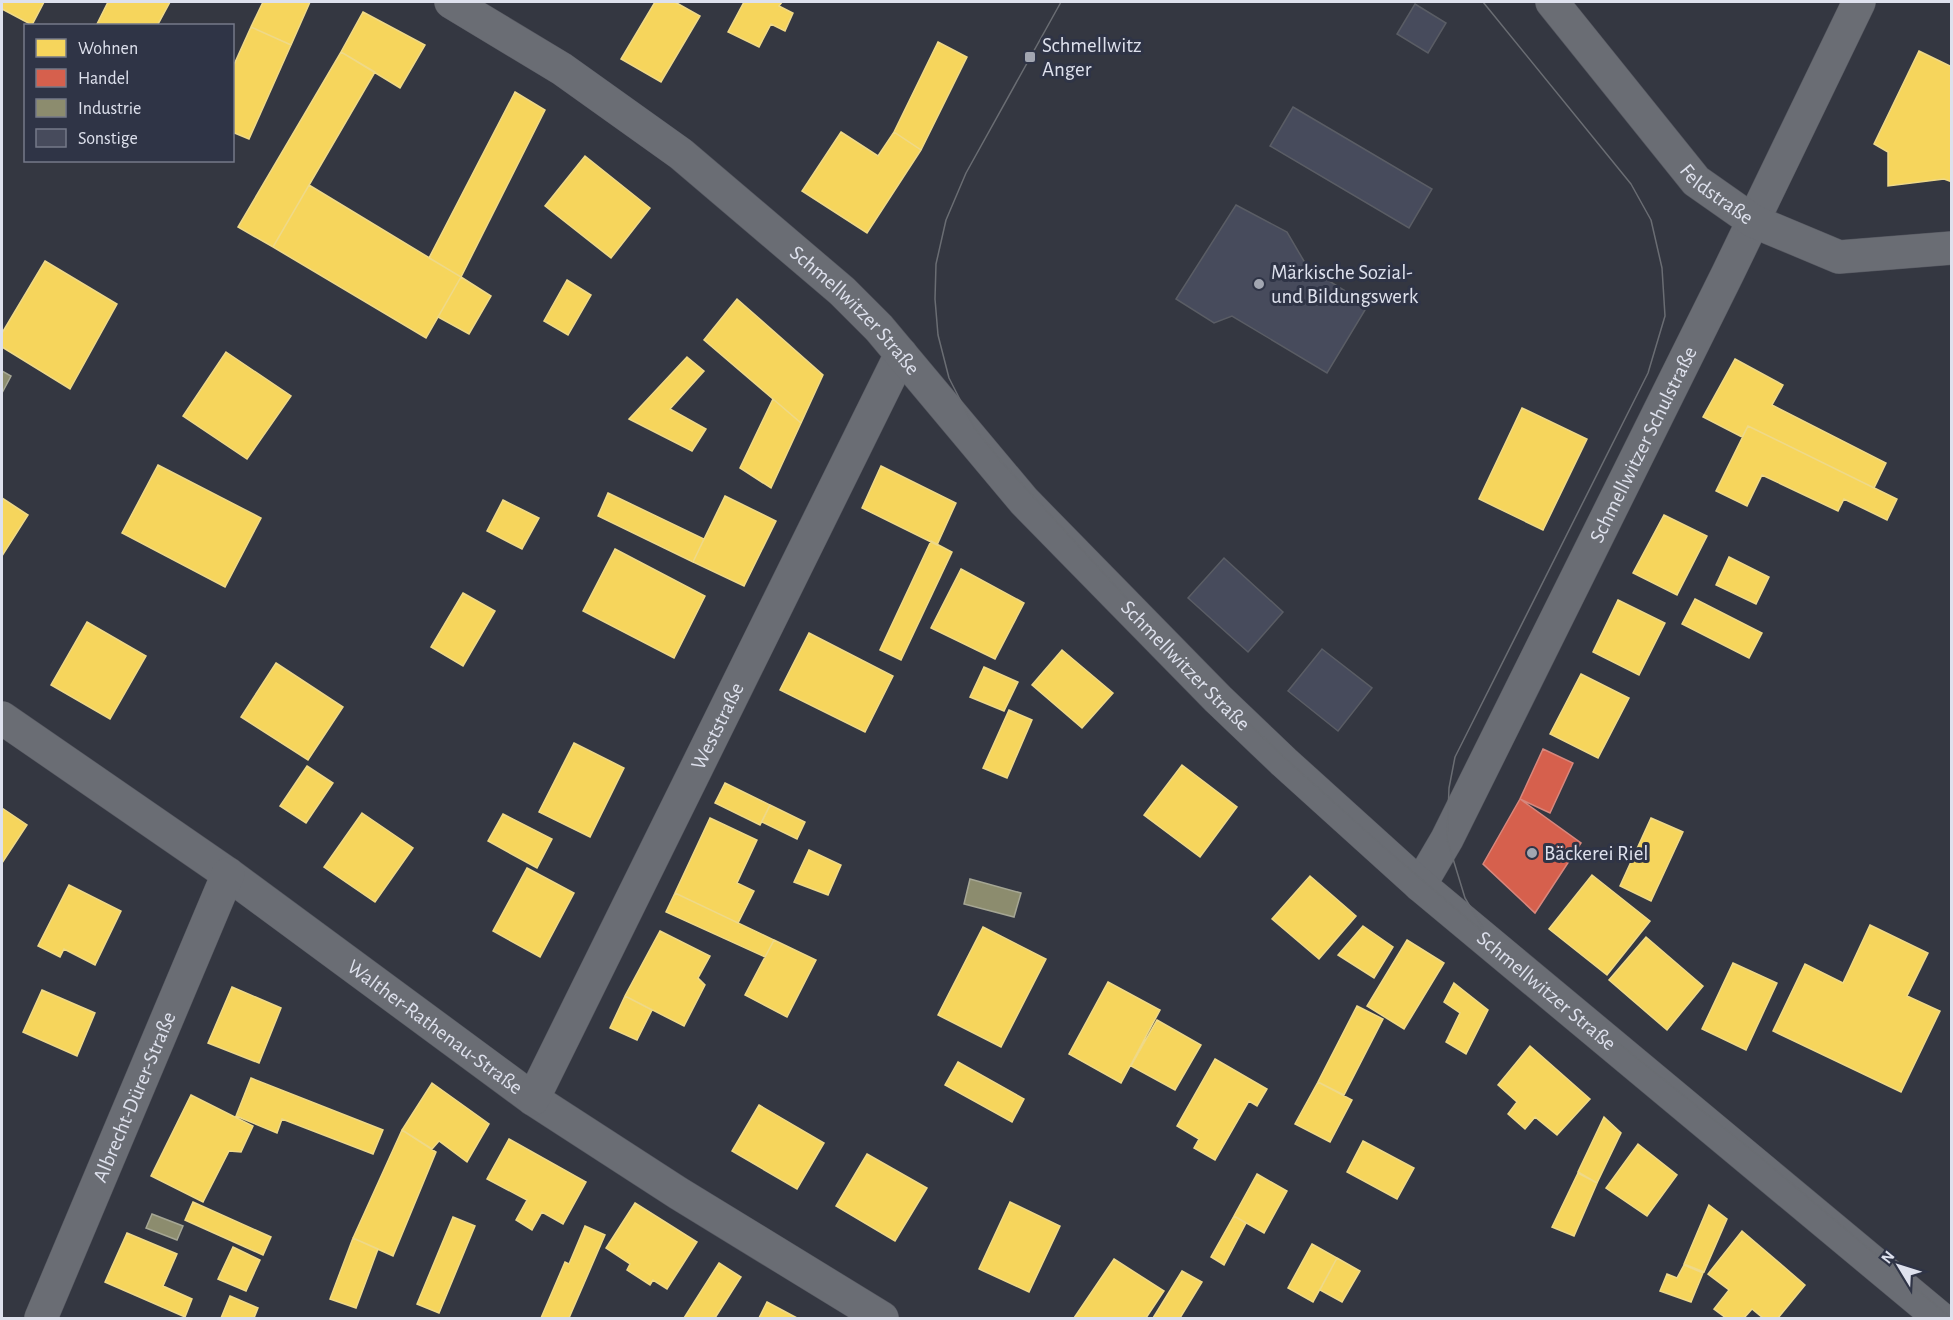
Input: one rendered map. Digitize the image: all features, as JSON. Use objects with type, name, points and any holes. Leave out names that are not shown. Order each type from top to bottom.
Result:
[{"type":"street","name":"Schmellwitzer Straße","points":[[451,2],[562,69],[681,154],[843,291],[879,328],[1024,501],[1218,699],[1284,762],[1420,885],[1940,1318]]},
{"type":"street","name":"Feldstraße","points":[[1552,2],[1696,181],[1753,221],[1839,257],[1952,248]]},
{"type":"street","name":"Schmellwitzer Schulstraße","points":[[1420,885],[1447,838],[1859,2]]},
{"type":"street","name":"Weststraße","points":[[533,1099],[901,354]]},
{"type":"street","name":"Walther-Rathenau-Straße","points":[[2,718],[228,874],[533,1099],[678,1193],[882,1318]]},
{"type":"street","name":"Albrecht-Dürer-Straße","points":[[41,1318],[228,874]]},
{"type":"building: Wohnen","points":[[2,2],[44,2],[33,24],[2,9]]},
{"type":"building: Wohnen","points":[[108,2],[170,2],[158,24],[97,24]]},
{"type":"building: Wohnen","points":[[263,2],[310,2],[291,45],[251,27]]},
{"type":"building: Wohnen","points":[[655,2],[675,2],[700,16],[661,82],[621,59]]},
{"type":"building: Wohnen","points":[[744,2],[782,2],[779,6],[793,13],[785,31],[771,24],[759,47],[728,32]]},
{"type":"building: Wohnen","points":[[363,12],[425,45],[400,88],[341,52]]},
{"type":"building: Wohnen","points":[[251,27],[291,45],[249,139],[234,133],[234,65]]},
{"type":"building: Wohnen","points":[[938,42],[967,57],[921,150],[894,132]]},
{"type":"building: Wohnen","points":[[1919,51],[1952,67],[1952,182],[1944,179],[1888,186],[1888,152],[1874,144]]},
{"type":"building: Wohnen","points":[[341,52],[375,72],[273,247],[238,227]]},
{"type":"building: Wohnen","points":[[515,92],[545,110],[461,277],[429,258]]},
{"type":"building: Wohnen","points":[[841,132],[878,156],[894,132],[921,150],[867,233],[802,191]]},
{"type":"building: Wohnen","points":[[585,156],[650,208],[611,258],[545,206]]},
{"type":"building: Wohnen","points":[[309,185],[461,277],[426,338],[273,247]]},
{"type":"building: Wohnen","points":[[45,261],[117,304],[70,389],[2,347],[2,333]]},
{"type":"building: Wohnen","points":[[461,277],[491,296],[469,334],[438,317]]},
{"type":"building: Wohnen","points":[[567,280],[591,295],[568,335],[544,321]]},
{"type":"building: Wohnen","points":[[737,299],[823,375],[801,423],[704,340]]},
{"type":"building: Wohnen","points":[[226,352],[291,396],[247,459],[183,416]]},
{"type":"building: Wohnen","points":[[687,357],[704,371],[670,409],[706,429],[692,451],[629,419]]},
{"type":"building: Wohnen","points":[[1735,359],[1783,385],[1772,405],[1886,463],[1874,488],[1748,426],[1742,437],[1703,417]]},
{"type":"building: Wohnen","points":[[773,399],[801,423],[771,488],[740,468]]},
{"type":"building: Wohnen","points":[[1522,408],[1587,439],[1543,530],[1479,499]]},
{"type":"building: Wohnen","points":[[1748,426],[1897,499],[1887,520],[1844,499],[1838,511],[1762,475],[1747,506],[1716,491]]},
{"type":"building: Wohnen","points":[[158,465],[261,518],[225,587],[122,533]]},
{"type":"building: Wohnen","points":[[881,466],[956,503],[937,545],[862,508]]},
{"type":"building: Wohnen","points":[[608,493],[704,539],[693,562],[598,516]]},
{"type":"building: Wohnen","points":[[725,496],[776,521],[744,586],[693,562]]},
{"type":"building: Wohnen","points":[[2,498],[28,515],[2,556]]},
{"type":"building: Wohnen","points":[[503,500],[539,518],[522,549],[487,531]]},
{"type":"building: Wohnen","points":[[1664,515],[1707,536],[1677,595],[1633,573]]},
{"type":"building: Wohnen","points":[[931,541],[952,552],[901,660],[880,650]]},
{"type":"building: Wohnen","points":[[615,549],[705,596],[674,658],[583,611]]},
{"type":"building: Wohnen","points":[[1729,557],[1769,577],[1756,604],[1716,585]]},
{"type":"building: Wohnen","points":[[961,569],[1024,603],[995,659],[931,628]]},
{"type":"building: Wohnen","points":[[463,593],[495,611],[463,666],[431,647]]},
{"type":"building: Wohnen","points":[[1695,599],[1762,633],[1749,658],[1682,624]]},
{"type":"building: Wohnen","points":[[1618,600],[1665,623],[1639,675],[1593,652]]},
{"type":"building: Wohnen","points":[[87,622],[146,656],[110,719],[51,685]]},
{"type":"building: Wohnen","points":[[809,633],[893,676],[865,732],[780,690]]},
{"type":"building: Wohnen","points":[[1062,650],[1113,693],[1082,728],[1032,685]]},
{"type":"building: Wohnen","points":[[276,663],[343,707],[308,760],[241,717]]},
{"type":"building: Wohnen","points":[[984,667],[1018,682],[1004,711],[970,697]]},
{"type":"building: Wohnen","points":[[1581,674],[1629,698],[1598,758],[1550,734]]},
{"type":"building: Wohnen","points":[[1009,710],[1032,720],[1007,778],[983,768]]},
{"type":"building: Wohnen","points":[[574,743],[624,768],[590,837],[539,812]]},
{"type":"building: Wohnen","points":[[1182,765],[1237,807],[1200,857],[1144,815]]},
{"type":"building: Wohnen","points":[[307,766],[333,783],[306,823],[280,806]]},
{"type":"building: Wohnen","points":[[725,783],[770,805],[760,825],[715,803]]},
{"type":"building: Wohnen","points":[[770,805],[805,822],[797,839],[762,822]]},
{"type":"building: Wohnen","points":[[2,808],[27,825],[2,863]]},
{"type":"building: Wohnen","points":[[362,813],[413,848],[375,902],[324,867]]},
{"type":"building: Wohnen","points":[[503,814],[552,839],[537,868],[488,841]]},
{"type":"building: Wohnen","points":[[710,818],[757,840],[737,883],[754,891],[738,923],[675,893]]},
{"type":"building: Wohnen","points":[[1651,818],[1683,832],[1651,901],[1620,886]]},
{"type":"building: Wohnen","points":[[809,850],[841,865],[828,895],[794,882]]},
{"type":"building: Wohnen","points":[[527,868],[574,893],[540,957],[493,931]]},
{"type":"building: Wohnen","points":[[1592,875],[1650,921],[1607,975],[1549,929]]},
{"type":"building: Wohnen","points":[[1310,876],[1356,916],[1319,959],[1272,919]]},
{"type":"building: Wohnen","points":[[69,885],[121,911],[95,965],[64,949],[60,957],[38,946]]},
{"type":"building: Wohnen","points":[[675,893],[774,940],[765,957],[666,912]]},
{"type":"building: Wohnen","points":[[1870,925],[1928,953],[1907,996],[1940,1011],[1901,1092],[1773,1031],[1805,964],[1843,983]]},
{"type":"building: Wohnen","points":[[1363,926],[1393,947],[1374,978],[1338,955]]},
{"type":"building: Wohnen","points":[[983,927],[1046,959],[1001,1047],[938,1015]]},
{"type":"building: Wohnen","points":[[660,931],[710,956],[698,978],[705,985],[684,1026],[625,996]]},
{"type":"building: Wohnen","points":[[1646,937],[1703,986],[1667,1030],[1609,980]]},
{"type":"building: Wohnen","points":[[774,940],[816,960],[787,1017],[745,995]]},
{"type":"building: Wohnen","points":[[1407,940],[1444,963],[1404,1029],[1367,1006]]},
{"type":"building: Wohnen","points":[[1733,963],[1777,983],[1746,1050],[1702,1029]]},
{"type":"building: Wohnen","points":[[1108,982],[1160,1010],[1121,1083],[1069,1054]]},
{"type":"building: Wohnen","points":[[1454,983],[1488,1010],[1466,1054],[1446,1042],[1460,1013],[1444,1002]]},
{"type":"building: Wohnen","points":[[232,987],[281,1008],[259,1063],[208,1043]]},
{"type":"building: Wohnen","points":[[42,990],[95,1013],[77,1056],[23,1032]]},
{"type":"building: Wohnen","points":[[625,996],[652,1010],[637,1040],[610,1028]]},
{"type":"building: Wohnen","points":[[1357,1006],[1383,1019],[1344,1095],[1318,1082]]},
{"type":"building: Wohnen","points":[[1157,1020],[1201,1045],[1175,1090],[1131,1066]]},
{"type":"building: Wohnen","points":[[1530,1046],[1590,1099],[1557,1135],[1535,1117],[1525,1129],[1508,1114],[1517,1102],[1498,1085]]},
{"type":"building: Wohnen","points":[[1215,1059],[1267,1089],[1257,1106],[1249,1101],[1215,1160],[1194,1148],[1199,1139],[1177,1126]]},
{"type":"building: Wohnen","points":[[958,1062],[1024,1099],[1012,1122],[945,1085]]},
{"type":"building: Wohnen","points":[[251,1078],[383,1130],[373,1154],[282,1119],[277,1133],[236,1116]]},
{"type":"building: Wohnen","points":[[1318,1082],[1352,1100],[1330,1142],[1295,1124]]},
{"type":"building: Wohnen","points":[[432,1083],[489,1124],[467,1162],[439,1141],[432,1149],[402,1130]]},
{"type":"building: Wohnen","points":[[191,1095],[253,1126],[241,1152],[229,1151],[203,1202],[151,1176]]},
{"type":"building: Wohnen","points":[[759,1105],[824,1143],[797,1189],[732,1151]]},
{"type":"building: Wohnen","points":[[1604,1117],[1621,1133],[1597,1183],[1578,1172]]},
{"type":"building: Wohnen","points":[[402,1130],[436,1152],[393,1256],[353,1238]]},
{"type":"building: Wohnen","points":[[509,1139],[586,1182],[563,1224],[542,1212],[532,1230],[516,1220],[527,1200],[487,1179]]},
{"type":"building: Wohnen","points":[[1363,1141],[1414,1168],[1397,1199],[1347,1172]]},
{"type":"building: Wohnen","points":[[1638,1144],[1677,1175],[1647,1216],[1606,1188]]},
{"type":"building: Wohnen","points":[[867,1154],[927,1188],[895,1241],[836,1206]]},
{"type":"building: Wohnen","points":[[1578,1173],[1597,1183],[1574,1236],[1552,1227]]},
{"type":"building: Wohnen","points":[[1257,1174],[1287,1191],[1264,1233],[1234,1216]]},
{"type":"building: Wohnen","points":[[193,1202],[271,1237],[263,1255],[185,1220]]},
{"type":"building: Wohnen","points":[[1010,1202],[1060,1226],[1029,1292],[979,1269]]},
{"type":"building: Wohnen","points":[[635,1203],[697,1242],[667,1289],[653,1280],[650,1285],[627,1270],[630,1264],[606,1248]]},
{"type":"building: Wohnen","points":[[1709,1205],[1727,1219],[1704,1272],[1684,1264]]},
{"type":"building: Wohnen","points":[[1234,1216],[1246,1223],[1224,1265],[1211,1257]]},
{"type":"building: Wohnen","points":[[453,1217],[475,1226],[439,1313],[417,1304]]},
{"type":"building: Wohnen","points":[[585,1226],[605,1235],[569,1318],[541,1318],[565,1262],[569,1264]]},
{"type":"building: Wohnen","points":[[1742,1231],[1805,1285],[1778,1318],[1763,1318],[1752,1309],[1744,1318],[1726,1318],[1714,1309],[1729,1290],[1708,1274]]},
{"type":"building: Wohnen","points":[[127,1233],[177,1254],[163,1286],[192,1299],[185,1317],[105,1282]]},
{"type":"building: Wohnen","points":[[353,1238],[378,1249],[356,1308],[330,1299]]},
{"type":"building: Wohnen","points":[[1312,1244],[1337,1258],[1313,1302],[1288,1288]]},
{"type":"building: Wohnen","points":[[233,1247],[260,1260],[246,1291],[218,1279]]},
{"type":"building: Wohnen","points":[[1337,1258],[1360,1271],[1342,1302],[1320,1290]]},
{"type":"building: Wohnen","points":[[1114,1259],[1164,1291],[1146,1318],[1074,1318]]},
{"type":"building: Wohnen","points":[[719,1263],[741,1277],[715,1318],[684,1318]]},
{"type":"building: Wohnen","points":[[1684,1265],[1703,1273],[1691,1302],[1660,1291],[1667,1274],[1677,1278]]},
{"type":"building: Wohnen","points":[[1182,1271],[1202,1282],[1180,1318],[1153,1318]]},
{"type":"building: Wohnen","points":[[230,1296],[258,1308],[254,1318],[221,1318]]},
{"type":"building: Wohnen","points":[[767,1302],[797,1318],[759,1318]]},
{"type":"building: Handel","points":[[1543,749],[1573,763],[1550,813],[1520,799]]},
{"type":"building: Handel","name":"Bäckerei Riel","points":[[1520,799],[1581,843],[1535,913],[1483,864]]},
{"type":"building: Industrie","points":[[2,371],[11,376],[2,393]]},
{"type":"building: Industrie","points":[[970,879],[1021,893],[1014,917],[964,904]]},
{"type":"building: Industrie","points":[[152,1214],[183,1226],[177,1240],[146,1228]]},
{"type":"building: Sonstige","points":[[1415,4],[1446,23],[1428,53],[1397,34]]},
{"type":"building: Sonstige","points":[[1293,107],[1432,189],[1409,228],[1270,146]]},
{"type":"building: Sonstige","name":"Märkische Sozial- und Bildungswerk","points":[[1236,205],[1287,232],[1308,268],[1368,305],[1327,373],[1232,316],[1214,323],[1176,299]]},
{"type":"building: Sonstige","points":[[1224,558],[1283,612],[1248,652],[1188,598]]},
{"type":"building: Sonstige","points":[[1322,649],[1372,688],[1338,731],[1288,691]]},
{"type":"tram line","points":[[1061,2],[966,173],[946,220],[936,264],[935,299],[938,335],[949,378],[974,427],[1000,460],[1153,627],[1286,759],[1386,849],[1531,973],[1759,1156],[1951,1318]]},
{"type":"tram line","points":[[1483,2],[1631,184],[1651,220],[1662,268],[1665,316],[1648,373],[1455,757],[1449,788],[1447,839],[1465,898],[1483,928]]},
{"type":"place","name":"Schmellwitz Anger","points":[[1030,57]]},
{"type":"place","name":"Märkische Sozial- und Bildungswerk","points":[[1259,284]]},
{"type":"place","name":"Bäckerei Riel","points":[[1532,853]]}]
